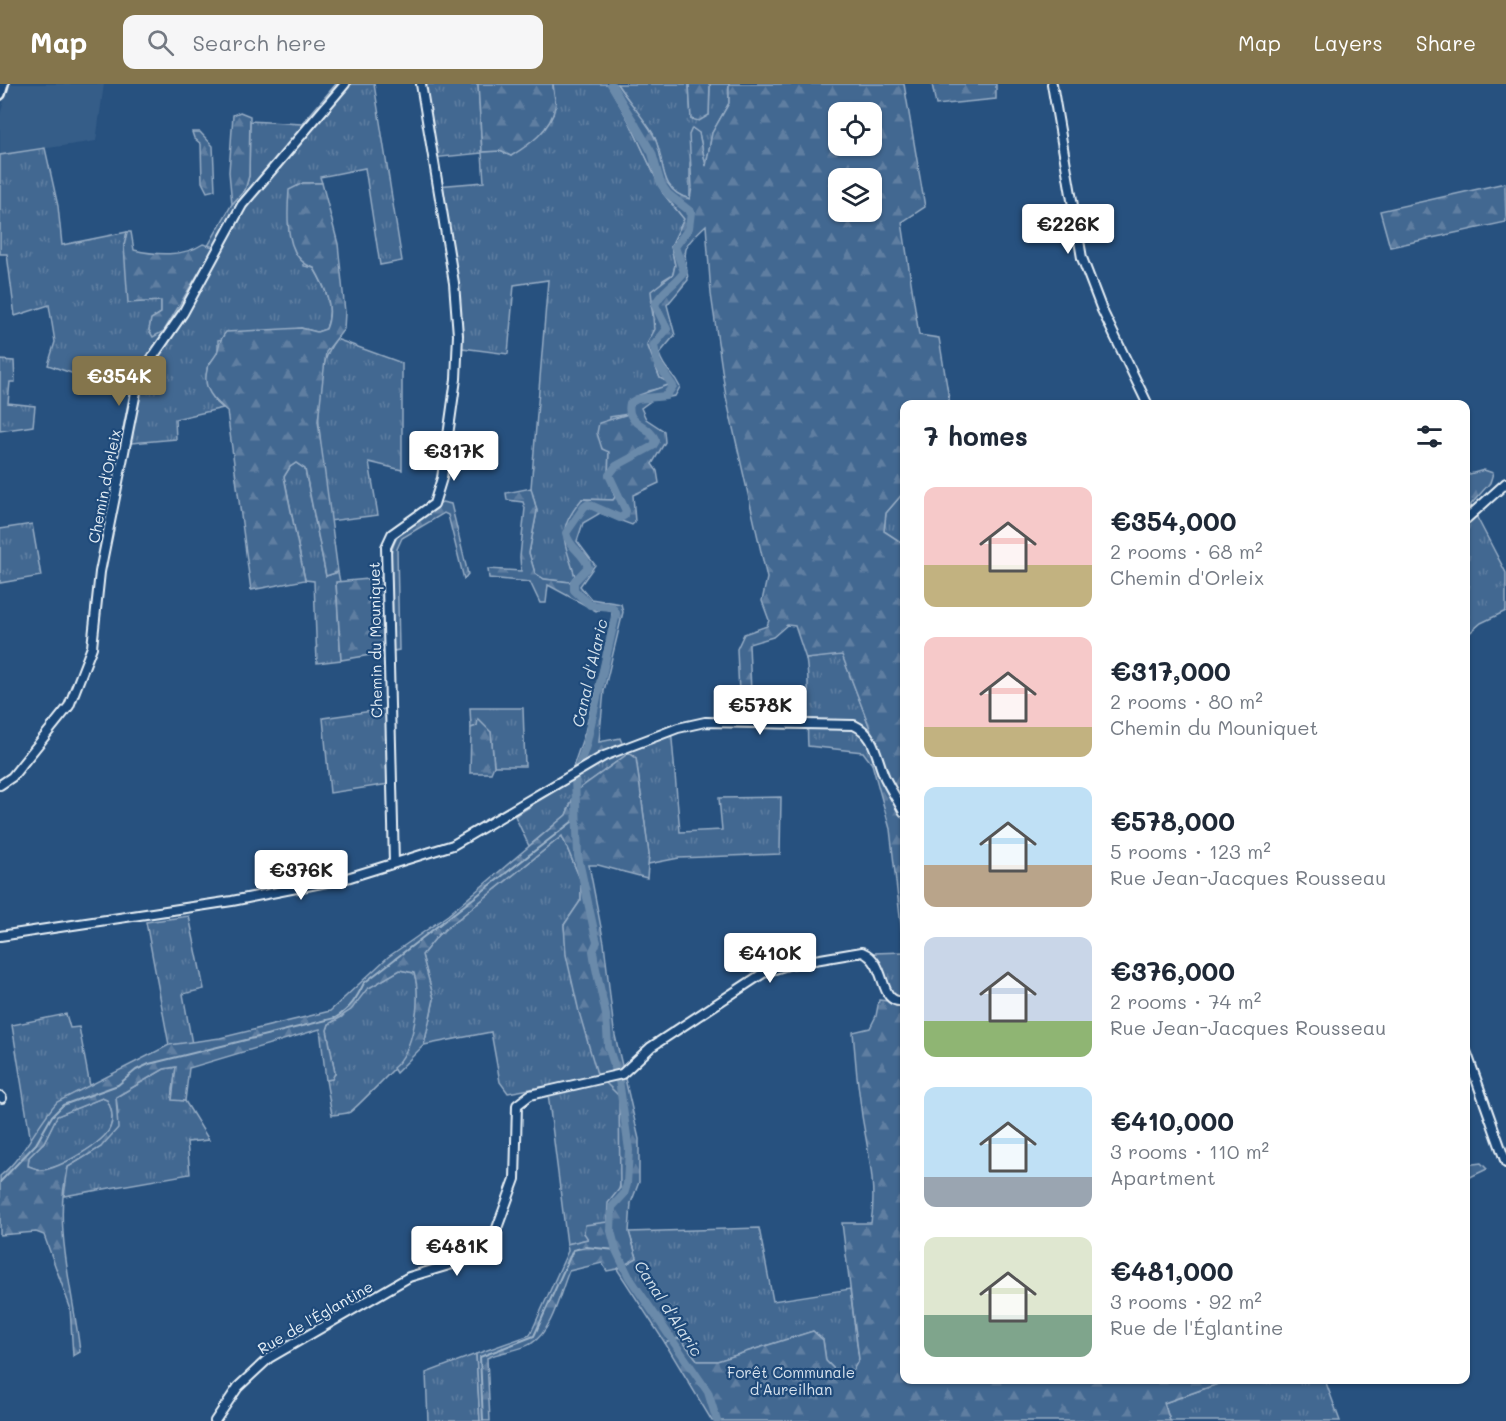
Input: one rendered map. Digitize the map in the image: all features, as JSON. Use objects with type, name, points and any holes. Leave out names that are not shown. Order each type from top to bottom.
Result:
[{"type":"main road","points":[[0,94],[3,84]]},
{"type":"street","name":"Chemin d'Orleix","points":[[0,785],[12,777],[69,706],[92,647],[100,572],[139,377],[183,313],[242,205],[345,84]]},
{"type":"street","name":"Chemin du Mouniquet","points":[[394,863],[386,548],[392,534],[434,504],[442,478],[456,379],[458,335],[454,283],[421,84]]},
{"type":"street","points":[[1052,84],[1082,258],[1102,310],[1146,400]]},
{"type":"street","points":[[1470,515],[1506,483]]},
{"type":"street","points":[[0,936],[232,901],[347,878],[453,844],[571,775],[627,746],[705,722],[854,725],[871,738],[884,776],[900,805]]},
{"type":"street","name":"Rue de l'Églantine","points":[[215,1421],[238,1387],[269,1358],[409,1277],[479,1256],[494,1239],[515,1179],[518,1105],[530,1095],[609,1079],[622,1074],[651,1047],[741,986],[778,967],[862,952],[877,961],[888,996],[895,1001],[900,1001]]},
{"type":"street","points":[[1470,1063],[1506,1163]]},
{"type":"shaded area","points":[[9,84],[104,84],[96,141],[0,155],[0,115]]},
{"type":"green space","points":[[336,84],[374,84],[402,261],[380,265],[365,168],[320,177],[322,183],[303,183],[304,266],[314,268],[328,297],[329,321],[326,329],[317,332],[301,328],[218,340],[218,352],[207,368],[214,400],[223,408],[175,419],[176,439],[120,444],[130,393],[48,365],[55,342],[49,305],[15,316],[7,254],[0,254],[0,155],[45,148],[58,206],[62,245],[127,232],[124,246],[161,301],[161,313],[151,320],[149,330],[153,336],[214,247],[208,246],[232,204],[245,190],[249,176],[250,121],[302,124]]},
{"type":"green space","points":[[418,84],[478,84],[482,152],[500,151],[511,156],[556,106],[553,84],[608,84],[630,123],[663,193],[684,219],[671,246],[675,265],[673,274],[663,280],[651,305],[656,368],[660,378],[668,382],[669,386],[648,391],[628,414],[610,417],[608,478],[615,497],[614,500],[582,499],[571,562],[575,576],[570,582],[544,579],[535,574],[529,553],[537,511],[531,488],[548,280],[514,285],[508,354],[455,347],[454,301],[437,186],[484,182],[482,153],[431,158]]},
{"type":"green space","points":[[478,84],[553,84],[555,104],[553,115],[538,136],[511,156],[500,151],[482,152]]},
{"type":"green space","points":[[608,84],[617,84],[653,134],[664,173],[672,189],[679,195],[690,199],[692,187],[689,135],[692,128],[699,133],[706,166],[712,133],[729,103],[729,84],[904,84],[925,207],[902,222],[919,335],[939,338],[949,400],[900,400],[900,497],[886,513],[884,531],[900,541],[900,917],[890,829],[872,764],[880,754],[842,655],[806,659],[795,626],[787,625],[773,637],[749,644],[752,716],[740,715],[737,649],[744,634],[767,626],[769,620],[762,601],[767,578],[726,397],[711,294],[706,225],[691,240],[686,250],[688,280],[667,305],[675,335],[659,354],[680,387],[675,396],[652,400],[641,408],[646,419],[664,431],[665,442],[652,464],[657,471],[659,483],[633,495],[635,522],[632,525],[600,513],[583,523],[577,541],[595,565],[580,586],[591,599],[621,604],[623,612],[604,691],[599,742],[620,738],[622,743],[573,767],[585,732],[611,626],[612,611],[603,608],[596,611],[548,585],[546,603],[540,603],[530,582],[489,578],[488,569],[521,571],[520,557],[525,508],[523,502],[507,500],[506,493],[531,488],[537,511],[529,553],[535,573],[544,579],[570,582],[575,576],[564,536],[573,510],[582,499],[613,500],[615,497],[608,478],[609,452],[602,449],[597,433],[599,423],[628,414],[639,395],[668,385],[668,382],[660,378],[647,344],[655,329],[651,291],[673,274],[675,265],[671,246],[684,219],[663,193],[630,123]]},
{"type":"green space","points":[[617,84],[689,84],[691,119],[709,115],[710,84],[729,84],[729,103],[712,133],[706,167],[699,133],[690,163],[690,199],[671,189],[653,134]]},
{"type":"green space","points":[[689,84],[710,84],[709,115],[699,121],[691,119]]},
{"type":"green space","points":[[932,84],[996,84],[996,99],[936,105]]},
{"type":"green space","points":[[240,112],[250,116],[249,176],[245,190],[232,204],[229,172],[233,115]]},
{"type":"green space","points":[[192,132],[200,132],[213,146],[215,190],[207,192],[202,182],[201,144],[194,138]]},
{"type":"green space","points":[[303,183],[322,183],[338,244],[345,312],[344,329],[326,352],[318,421],[338,572],[326,576],[305,469],[296,463],[290,467],[284,477],[305,580],[251,590],[227,411],[210,394],[206,377],[208,368],[226,332],[301,328],[317,332],[326,329],[329,321],[328,297],[314,268],[297,256],[292,246],[288,223],[289,190]]},
{"type":"green space","points":[[1505,183],[1506,222],[1390,247],[1380,211]]},
{"type":"green space","points":[[127,232],[131,232],[134,250],[142,252],[169,254],[187,251],[203,244],[214,247],[164,331],[153,337],[149,330],[151,319],[161,313],[161,301],[128,303],[124,246]]},
{"type":"green space","points":[[336,339],[402,363],[402,470],[369,462],[378,515],[329,521],[321,453],[319,402],[321,378],[327,357]]},
{"type":"green space","points":[[0,360],[14,361],[15,382],[10,382],[8,403],[35,406],[33,426],[0,431]]},
{"type":"green space","points":[[296,463],[305,469],[326,576],[338,572],[340,582],[336,583],[341,660],[317,663],[314,581],[305,580],[284,476]]},
{"type":"green space","points":[[1484,470],[1493,473],[1490,483],[1470,506],[1470,474]]},
{"type":"green space","points":[[900,497],[900,542],[884,531],[886,513]]},
{"type":"green space","points":[[442,502],[451,504],[468,574],[464,579],[448,515],[444,513],[402,538],[397,549],[399,650],[341,660],[336,582],[380,578],[388,572],[393,545],[398,536],[411,523]]},
{"type":"green space","points":[[1470,507],[1506,573],[1506,611],[1481,623],[1470,633]]},
{"type":"green space","points":[[32,524],[41,576],[0,583],[0,529]]},
{"type":"green space","points":[[842,654],[880,754],[872,764],[863,752],[808,746],[806,659]]},
{"type":"green space","points":[[470,708],[523,708],[525,766],[494,766],[491,732],[477,726],[471,728]]},
{"type":"green space","points":[[386,709],[389,784],[330,793],[323,718]]},
{"type":"green space","points":[[478,719],[491,732],[494,766],[491,773],[470,773],[471,728],[477,726]]},
{"type":"green space","points":[[671,728],[680,832],[722,830],[719,798],[781,797],[780,854],[679,858],[648,864],[649,854],[636,758],[629,753],[576,791],[566,815],[529,846],[515,816],[531,806],[530,795],[598,756]]},
{"type":"green space","points":[[629,753],[636,758],[649,854],[647,878],[598,865],[589,865],[604,943],[614,1031],[639,1139],[639,1182],[631,1203],[629,1232],[637,1258],[617,1269],[607,1271],[602,1263],[569,1271],[551,1320],[539,1337],[527,1346],[487,1358],[490,1421],[480,1421],[476,1354],[530,1335],[568,1251],[567,1244],[588,1239],[584,1233],[585,1225],[607,1222],[608,1203],[620,1188],[619,1096],[597,1074],[566,955],[564,925],[581,900],[581,881],[562,836],[438,935],[422,955],[434,999],[424,1045],[396,1073],[393,1068],[406,1050],[411,1038],[417,996],[414,973],[400,970],[367,989],[351,1010],[329,1024],[327,1030],[335,1073],[332,1079],[326,1080],[320,1029],[189,1068],[185,1101],[172,1100],[176,1067],[164,1069],[116,1097],[118,1128],[101,1147],[68,1167],[64,1189],[63,1235],[80,1352],[73,1356],[70,1307],[44,1235],[36,1232],[0,1235],[0,1176],[23,1150],[57,1102],[169,1045],[220,1038],[330,1011],[388,957],[448,915],[566,815],[576,791]],"holes":[[[102,1098],[107,1100],[112,1121],[110,1128],[99,1141],[80,1154],[49,1169],[40,1170],[28,1166],[29,1157],[44,1142],[57,1116]]]},
{"type":"green space","points":[[562,836],[581,881],[581,900],[564,925],[573,983],[600,1077],[619,1096],[621,1127],[620,1183],[610,1206],[607,1222],[588,1239],[567,1244],[547,1086],[508,1093],[500,1082],[491,1032],[424,1045],[434,999],[422,955],[438,935]]},
{"type":"green space","points":[[189,916],[204,989],[183,994],[192,1044],[169,1045],[146,922]]},
{"type":"green space","points":[[900,952],[900,997],[891,992],[874,953]]},
{"type":"green space","points":[[400,970],[414,973],[417,994],[414,1028],[403,1059],[350,1112],[332,1115],[326,1080],[332,1079],[335,1073],[327,1030],[329,1024],[342,1017],[367,989]]},
{"type":"green space","name":"Forêt Communale d'Aureilhan","points":[[879,1000],[900,1003],[900,1384],[1218,1384],[1164,1403],[1170,1421],[712,1421],[665,1343],[680,1338],[698,1361],[717,1361],[813,1331],[823,1340],[826,1361],[834,1369],[853,1370],[859,1359],[842,1223],[871,1223],[872,1183],[859,1095],[853,1032],[870,1028],[876,1016]]},
{"type":"green space","points":[[66,1014],[70,1028],[79,1027],[90,1086],[70,1096],[54,1108],[42,1122],[31,1142],[12,1025]]},
{"type":"green space","points":[[176,1067],[172,1099],[185,1101],[209,1140],[187,1142],[190,1174],[64,1196],[68,1167],[101,1147],[118,1114],[116,1097],[164,1069]]},
{"type":"green space","points":[[102,1098],[109,1103],[112,1121],[110,1128],[99,1141],[80,1155],[59,1166],[42,1170],[28,1166],[29,1157],[44,1142],[57,1116]]},
{"type":"green space","points":[[1481,1163],[1487,1169],[1470,1177],[1470,1164]]},
{"type":"green space","points":[[759,1228],[773,1301],[850,1289],[859,1359],[853,1371],[834,1369],[826,1361],[823,1340],[813,1331],[718,1361],[698,1361],[680,1339],[665,1343],[617,1269],[637,1258],[629,1232]]},
{"type":"green space","points":[[476,1354],[480,1421],[428,1421],[426,1373]]},
{"type":"green space","points":[[1218,1384],[1326,1384],[1340,1421],[1170,1421],[1164,1403]]},
{"type":"waterway","name":"Canal d'Alaric","points":[[611,84],[652,153],[661,184],[668,194],[691,212],[689,228],[675,247],[684,272],[655,305],[667,329],[654,345],[657,363],[673,386],[666,396],[637,399],[630,403],[631,416],[653,435],[656,441],[653,446],[616,466],[609,475],[626,511],[625,515],[620,518],[588,504],[566,533],[570,543],[588,567],[574,582],[574,590],[590,605],[612,607],[616,613],[586,746],[575,777],[578,856],[597,942],[593,951],[606,1015],[608,1046],[619,1080],[629,1150],[627,1184],[624,1194],[612,1207],[611,1231],[616,1250],[629,1277],[708,1392],[717,1421]]},
{"type":"waterway","points":[[0,1182],[36,1144],[52,1116],[63,1105],[118,1085],[136,1070],[149,1064],[335,1018],[353,1003],[364,983],[577,818]]},
{"type":"waterway","points":[[483,1421],[480,1357],[534,1336],[573,1250],[586,1247],[616,1250]]}]
